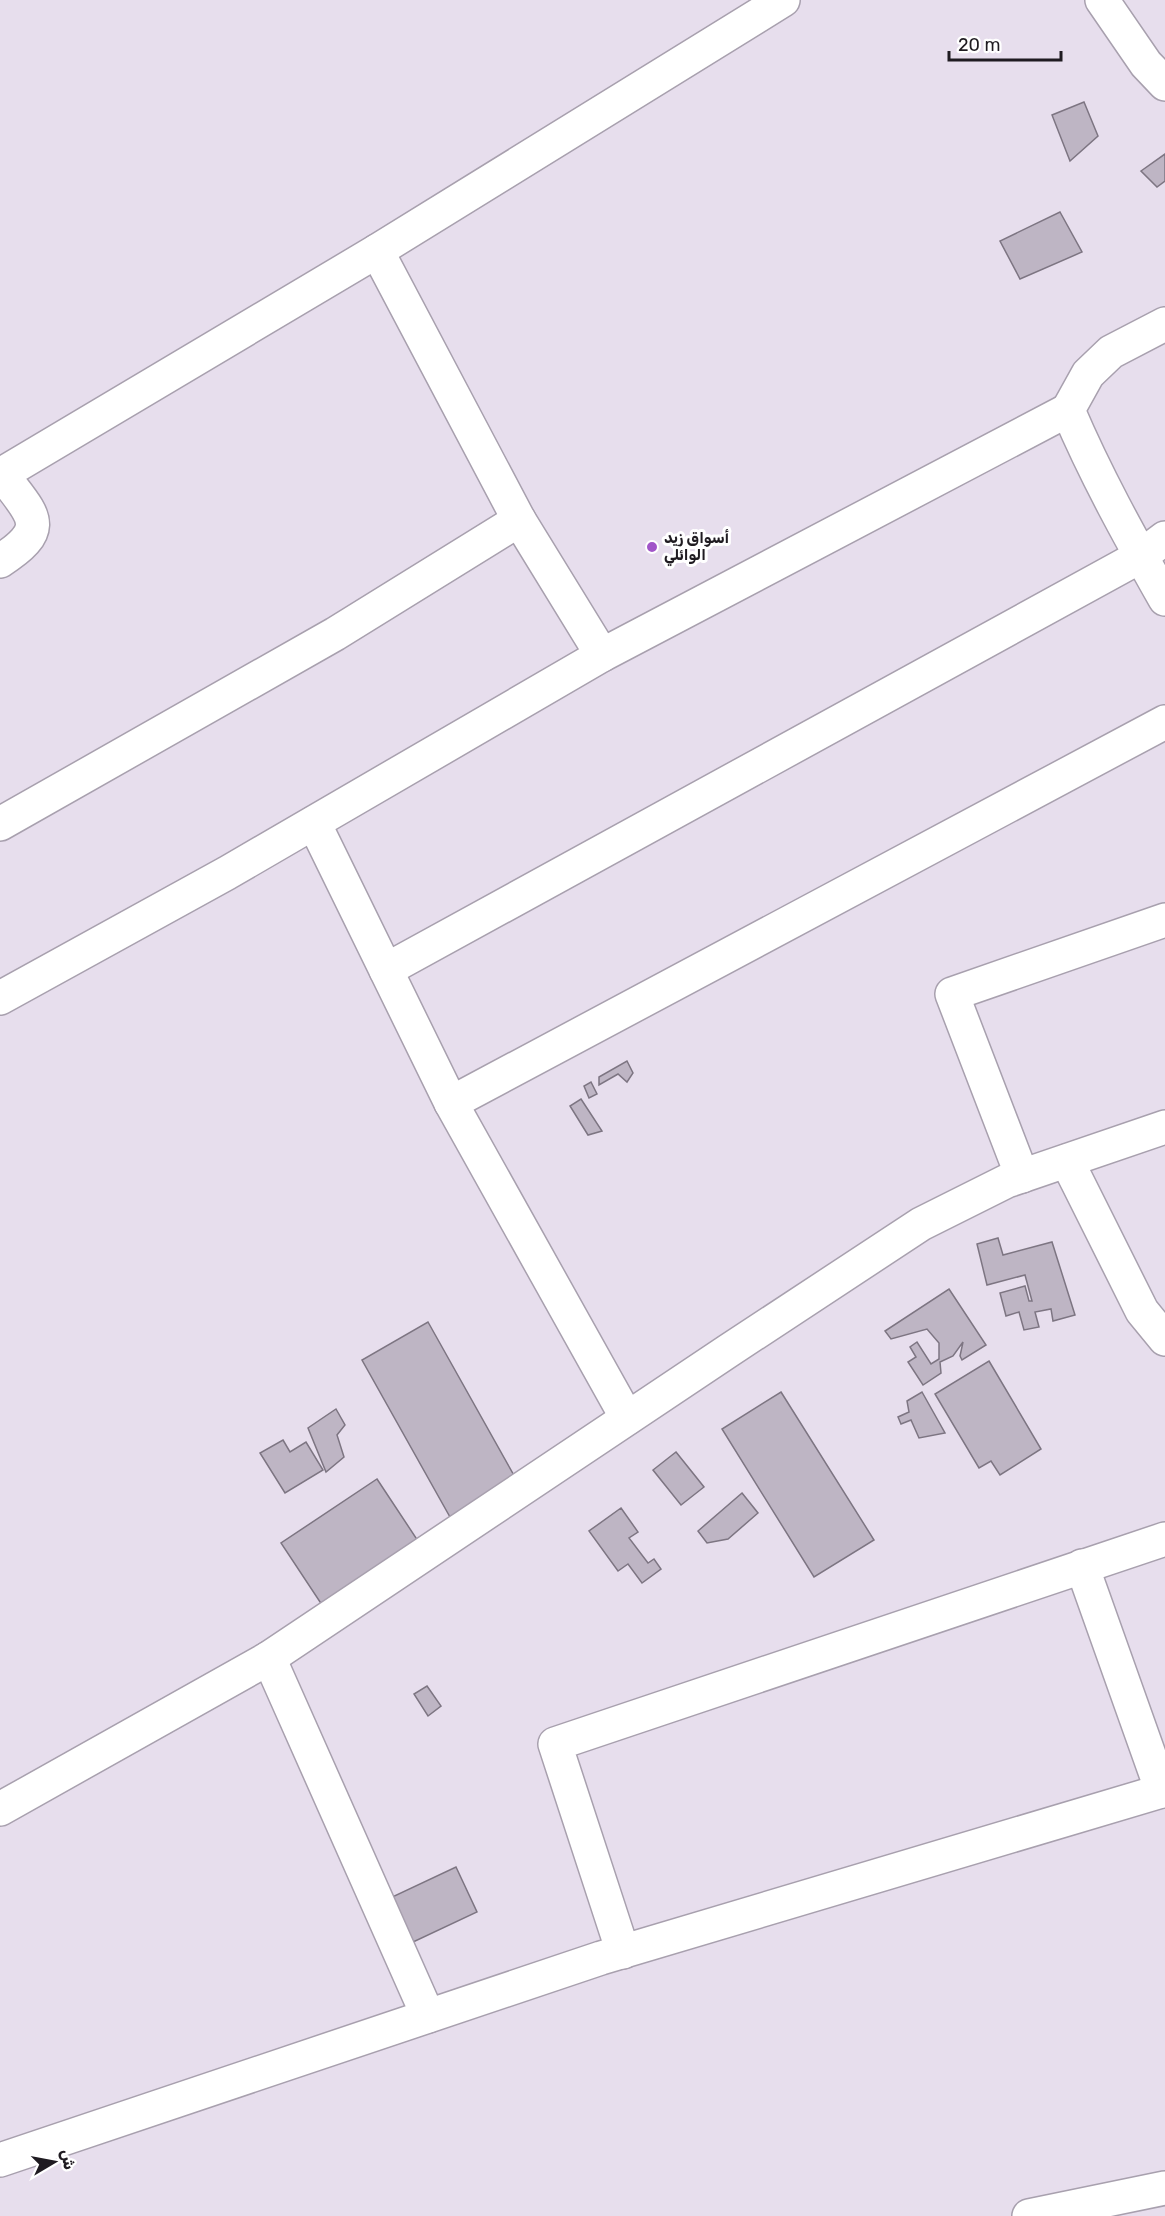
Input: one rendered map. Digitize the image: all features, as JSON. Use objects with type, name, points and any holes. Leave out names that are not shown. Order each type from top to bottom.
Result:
[{"type":"street","points":[[0,561],[14,553],[28,539],[34,528],[33,517],[1,473],[377,252],[783,0]]},
{"type":"street","points":[[1102,0],[1146,64],[1165,84]]},
{"type":"street","points":[[377,252],[519,520],[602,656]]},
{"type":"street","points":[[0,998],[314,823],[602,656],[1068,410],[1088,374],[1111,352],[1165,324]]},
{"type":"street","points":[[1068,410],[1088,457],[1153,547],[1165,599]]},
{"type":"street","points":[[0,824],[335,634],[519,520]]},
{"type":"street","points":[[386,969],[1153,547]]},
{"type":"street","points":[[451,1103],[1165,722]]},
{"type":"street","points":[[314,823],[451,1103],[627,1418]]},
{"type":"street","points":[[1022,1176],[952,994],[1165,921]]},
{"type":"street","points":[[0,1809],[269,1658],[921,1224],[1007,1181],[1165,1127]]},
{"type":"street","points":[[1067,1161],[1142,1311],[1165,1339]]},
{"type":"street","points":[[623,1952],[555,1744],[1165,1539]]},
{"type":"street","points":[[0,2160],[623,1952],[1164,1790],[1082,1566]]},
{"type":"street","points":[[269,1658],[428,2016]]},
{"type":"street","points":[[1029,2216],[1165,2188]]},
{"type":"building","points":[[1084,102],[1098,136],[1070,161],[1052,115]]},
{"type":"building","points":[[1165,154],[1165,181],[1157,187],[1141,171]]},
{"type":"building","points":[[1060,212],[1082,252],[1020,279],[1000,241]]},
{"type":"building","points":[[627,1061],[633,1073],[627,1082],[618,1074],[599,1085],[599,1077]]},
{"type":"building","points":[[591,1082],[597,1094],[589,1098],[584,1086]]},
{"type":"building","points":[[581,1099],[602,1131],[588,1135],[570,1106]]},
{"type":"building","points":[[998,1238],[1003,1255],[1052,1242],[1075,1315],[1053,1321],[1051,1309],[1035,1312],[1039,1327],[1024,1330],[1019,1312],[1006,1316],[1000,1293],[1025,1286],[1029,1301],[1032,1301],[1025,1275],[987,1285],[977,1244]]},
{"type":"building","points":[[949,1289],[986,1345],[962,1360],[960,1356],[963,1342],[953,1356],[940,1362],[941,1373],[923,1385],[908,1362],[916,1357],[910,1347],[917,1342],[931,1364],[939,1359],[939,1343],[927,1329],[891,1339],[885,1331]]},
{"type":"building","points":[[428,1322],[516,1479],[450,1517],[362,1360]]},
{"type":"building","points":[[989,1361],[1041,1449],[1000,1475],[991,1461],[979,1468],[935,1394]]},
{"type":"building","points":[[781,1392],[874,1540],[814,1577],[722,1429]]},
{"type":"building","points":[[922,1392],[945,1433],[919,1438],[911,1420],[901,1424],[898,1417],[909,1412],[907,1401]]},
{"type":"building","points":[[336,1409],[345,1425],[337,1435],[344,1457],[326,1472],[308,1428]]},
{"type":"building","points":[[283,1440],[290,1452],[306,1442],[323,1470],[285,1493],[260,1453]]},
{"type":"building","points":[[676,1452],[704,1487],[681,1505],[653,1470]]},
{"type":"building","points":[[377,1479],[420,1544],[324,1608],[281,1543]]},
{"type":"building","points":[[742,1493],[758,1513],[728,1539],[707,1543],[698,1531]]},
{"type":"building","points":[[621,1508],[638,1532],[629,1538],[648,1563],[654,1559],[661,1569],[642,1583],[628,1564],[618,1571],[589,1531]]},
{"type":"building","points":[[427,1686],[441,1706],[428,1716],[414,1694]]},
{"type":"building","points":[[456,1867],[477,1912],[411,1943],[390,1898]]},
{"type":"place","name":"أسواق زيد الوائلي","points":[[652,547]]}]
